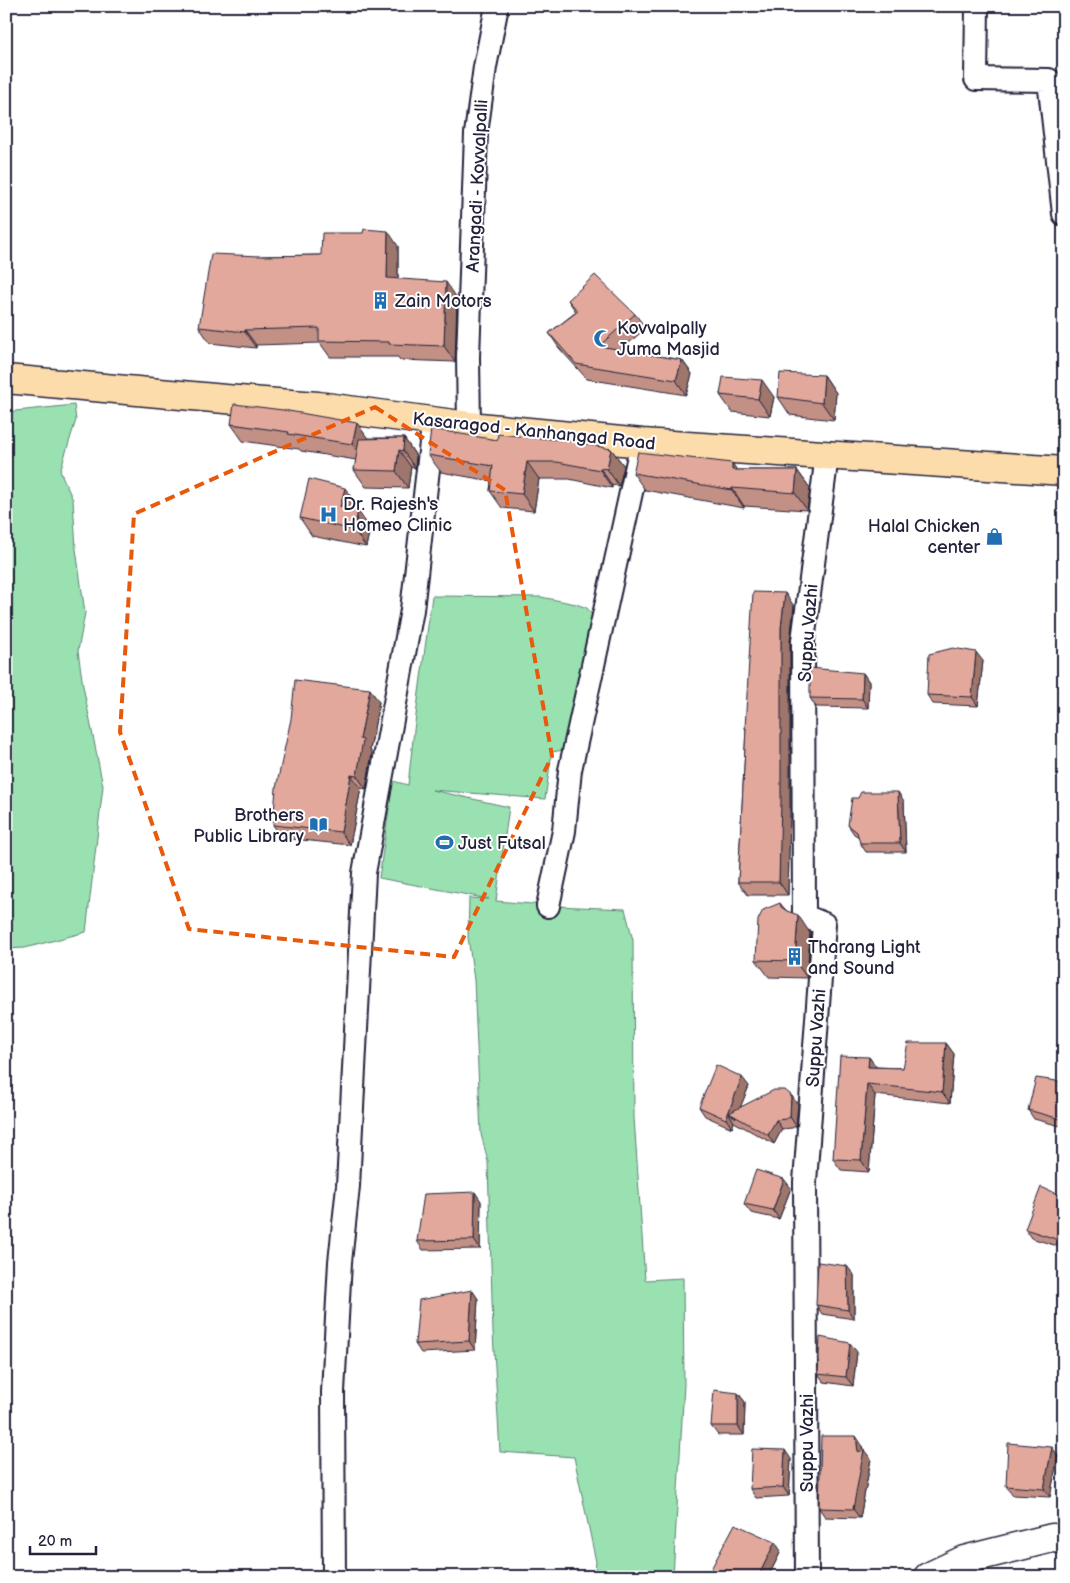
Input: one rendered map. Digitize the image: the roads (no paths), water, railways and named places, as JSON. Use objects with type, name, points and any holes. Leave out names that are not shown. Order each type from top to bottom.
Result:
[{"type":"main road","name":"Kasaragod - Kanhangad Road","points":[[6,379],[318,406],[433,422],[642,443],[1064,471]]},
{"type":"street","name":"Arangadi - Kovvalpalli","points":[[469,426],[468,358],[476,134],[485,67],[497,6]]},
{"type":"street","points":[[977,6],[976,79],[1049,80],[1064,214]]},
{"type":"street","points":[[334,1577],[333,1392],[340,1262],[348,1186],[364,873],[412,610],[433,422]]},
{"type":"street","points":[[548,906],[564,831],[570,770],[642,443]]},
{"type":"street","name":"Suppu Vazhi","points":[[808,1577],[805,1182],[824,924],[804,916],[803,641],[827,455]]},
{"type":"street","points":[[928,1577],[964,1560],[1052,1538],[1064,1539]]},
{"type":"place","name":"Zain Motors","points":[[381,301]]},
{"type":"place","name":"Kovvalpally Juma Masjid","points":[[603,338]]},
{"type":"place","name":"Dr. Rajesh's Homeo Clinic","points":[[329,514]]},
{"type":"place","name":"Halal Chicken center","points":[[994,536]]},
{"type":"place","name":"Brothers Public Library","points":[[318,825]]},
{"type":"place","name":"Just Futsal","points":[[444,843]]},
{"type":"place","name":"Tharang Light and Sound","points":[[794,957]]}]
